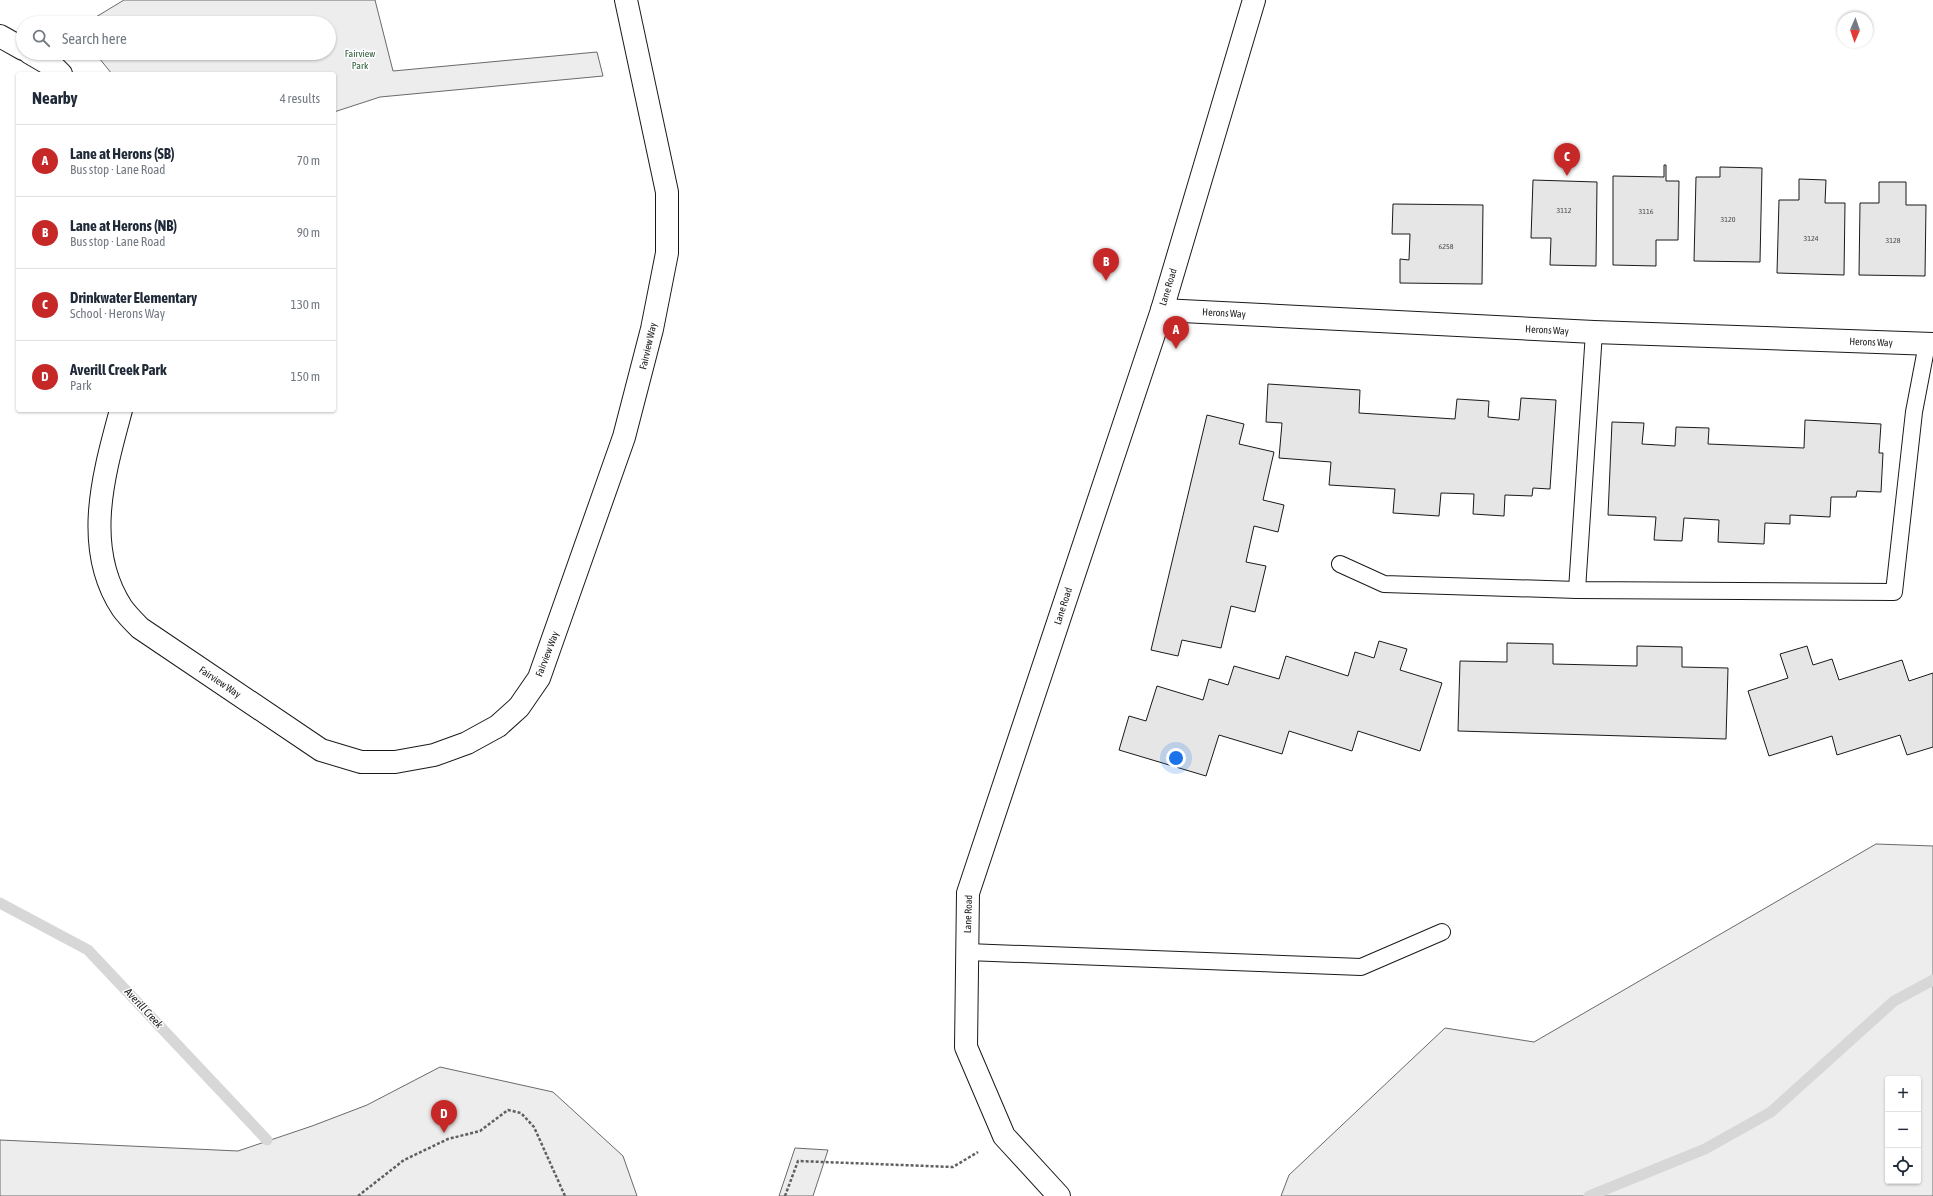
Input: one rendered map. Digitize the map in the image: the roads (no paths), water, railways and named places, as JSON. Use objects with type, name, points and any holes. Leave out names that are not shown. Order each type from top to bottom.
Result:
[{"type":"street","name":"Fairview Way","points":[[120,412],[106,463],[101,492],[99,526],[103,557],[110,584],[122,608],[140,628],[321,750],[360,762],[395,762],[434,755],[467,743],[498,726],[519,707],[539,678],[624,437],[640,383],[661,291],[667,253],[667,192],[626,0]]},
{"type":"street","name":"Lane Road","points":[[1059,1196],[1004,1136],[966,1047],[968,893],[1162,310],[1254,0]]},
{"type":"street","points":[[0,36],[16,45]]},
{"type":"street","points":[[42,60],[54,67],[58,72]]},
{"type":"street","name":"Herons Way","points":[[1162,310],[1594,332],[1930,344]]},
{"type":"lane","points":[[1577,590],[1594,332]]},
{"type":"lane","points":[[1340,564],[1384,584],[1577,590],[1894,592],[1914,412],[1930,344]]},
{"type":"lane","points":[[967,952],[1361,967],[1442,932]]},
{"type":"waterway","name":"Averill Creek","points":[[0,903],[88,950],[267,1140]]},
{"type":"waterway","points":[[1589,1196],[1705,1149],[1771,1112],[1894,1001],[1933,980]]},
{"type":"place","name":"Drinkwater Elementary","points":[[1567,176]]},
{"type":"place","name":"Lane at Herons (NB)","points":[[1106,281]]},
{"type":"place","name":"Lane at Herons (SB)","points":[[1176,349]]},
{"type":"place","name":"Averill Creek Park","points":[[444,1133]]},
{"type":"park label","name":"Fairview Park","points":[[360,58]]}]
